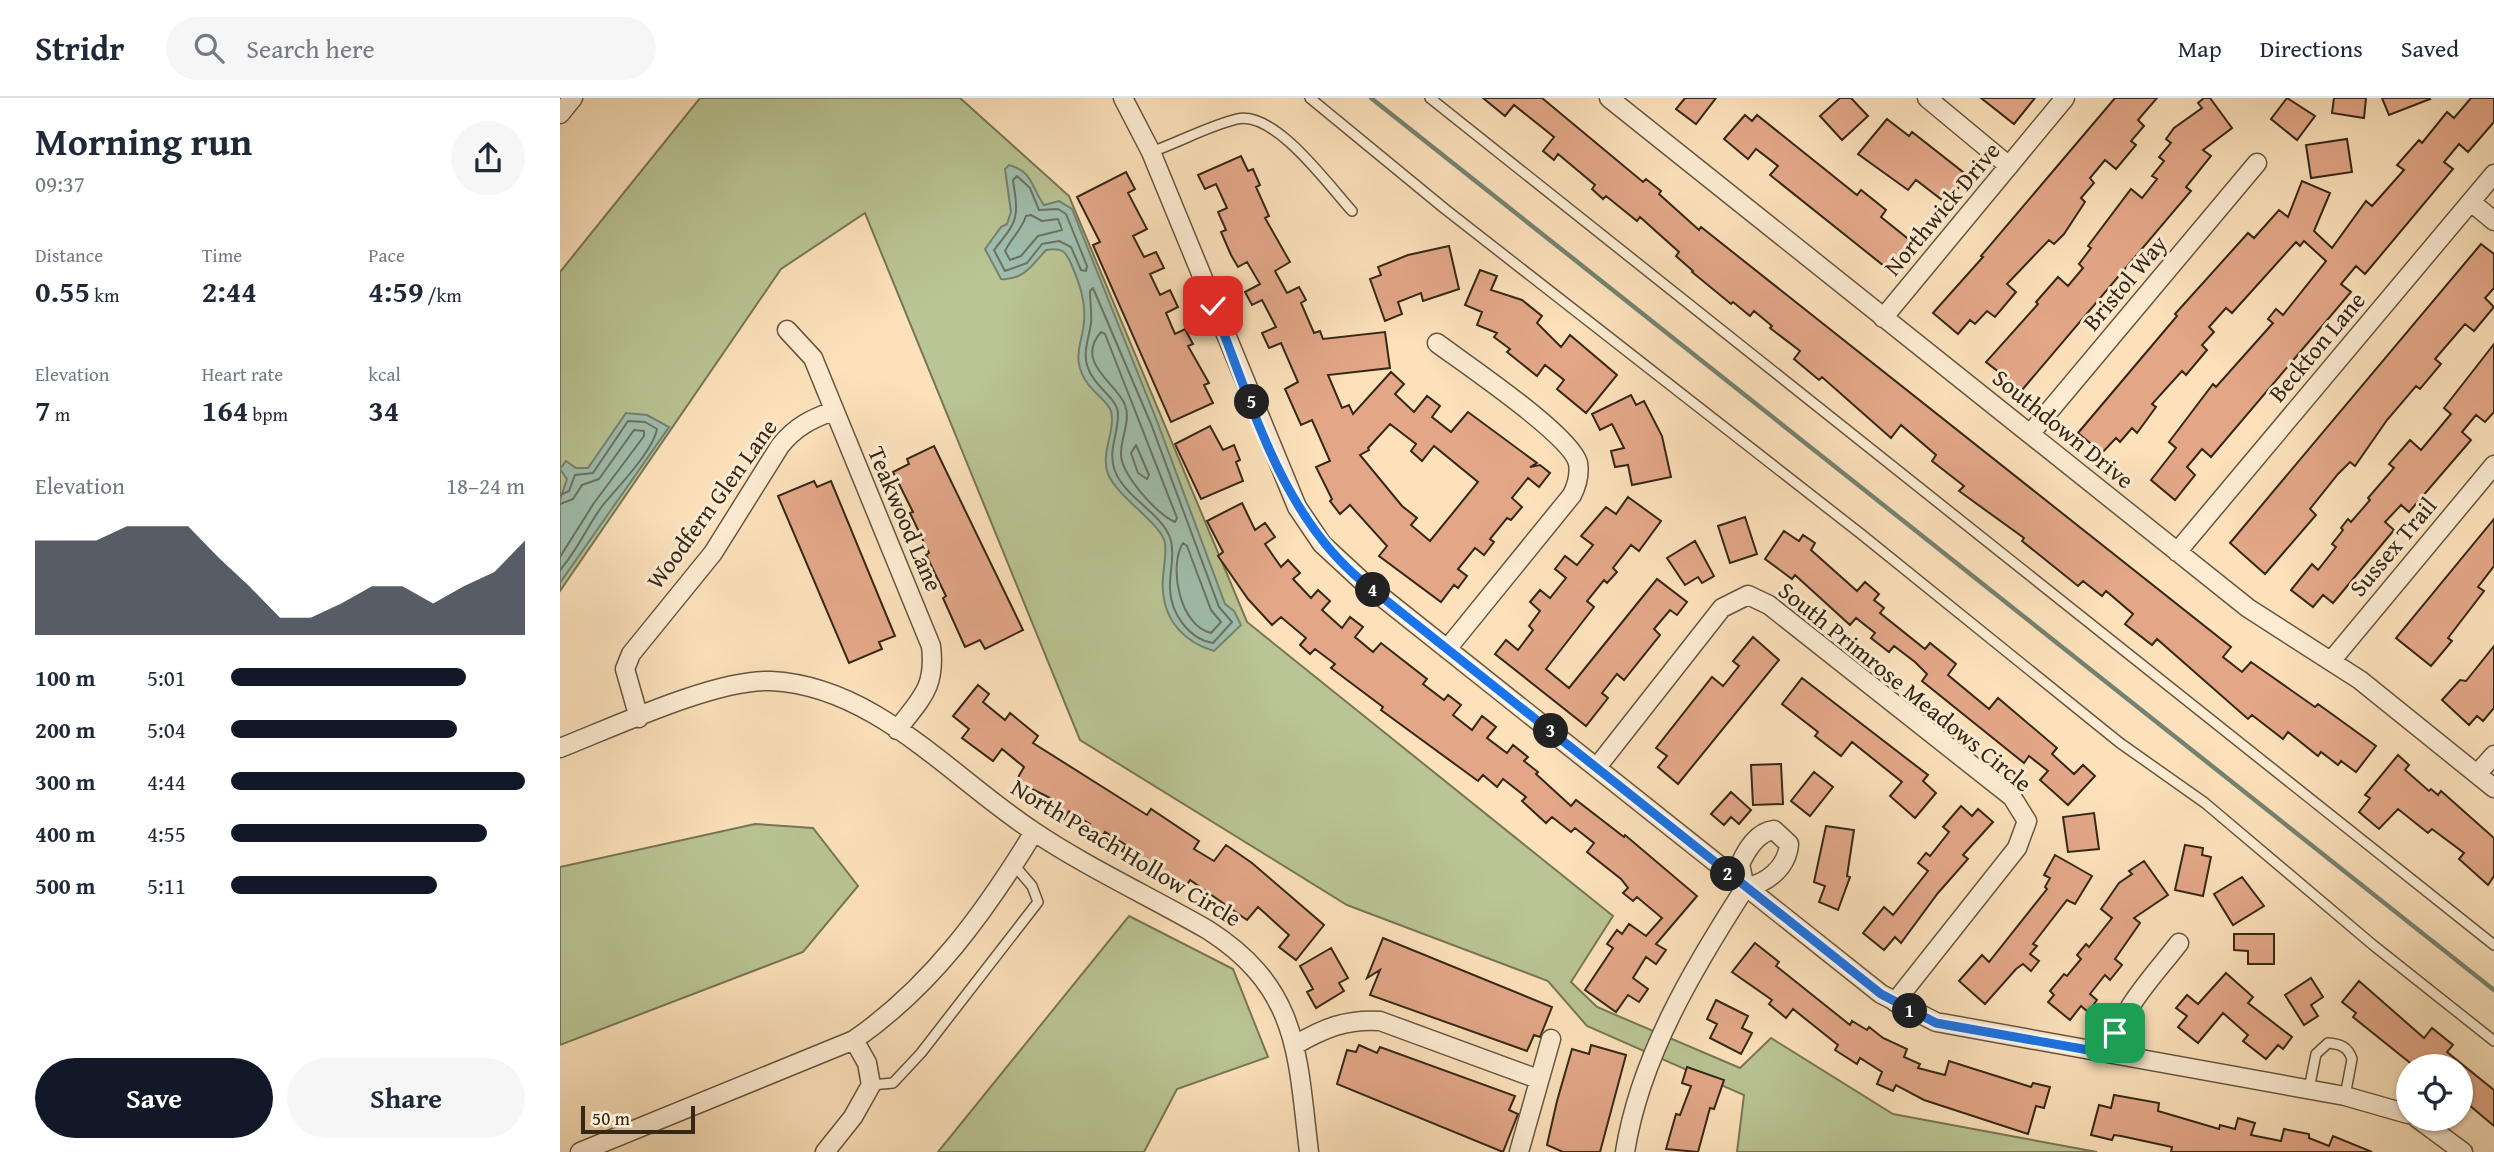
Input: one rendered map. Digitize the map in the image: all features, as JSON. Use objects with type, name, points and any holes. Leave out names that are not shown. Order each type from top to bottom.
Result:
[{"type":"street","points":[[560,114],[573,98]]},
{"type":"street","points":[[1122,98],[1151,152],[1275,459],[1302,516],[1322,544],[1342,566],[1597,766],[1745,888],[1895,1002],[1936,1023],[2345,1096],[2396,1111]]},
{"type":"street","points":[[1927,98],[2009,166]]},
{"type":"street","name":"Northwick Drive","points":[[1883,318],[2065,98]]},
{"type":"street","name":"Southdown Drive","points":[[1619,101],[1883,318],[2248,608],[2389,701],[2494,788]]},
{"type":"street","name":"Bristol Way","points":[[2030,434],[2258,163]]},
{"type":"street","name":"Beckton Lane","points":[[2177,552],[2494,174]]},
{"type":"street","points":[[2471,202],[2494,221]]},
{"type":"street","name":"Teakwood Lane","points":[[787,330],[813,358],[931,646],[934,672],[926,691],[897,730]]},
{"type":"street","points":[[1437,343],[1562,440],[1578,463],[1578,481],[1572,495],[1447,649]]},
{"type":"street","name":"Woodfern Glen Lane","points":[[639,718],[625,670],[631,654],[713,553],[791,432],[810,419],[833,411]]},
{"type":"street","name":"Sussex Trail","points":[[2331,661],[2494,465]]},
{"type":"street","name":"South Primrose Meadows Circle","points":[[1597,766],[1722,608],[1748,595],[1769,606],[2012,797],[2027,821],[2017,848],[1895,1002]]},
{"type":"street","name":"North Peach Hollow Circle","points":[[560,748],[730,686],[768,681],[827,690],[856,703],[897,730],[1034,832],[1234,947],[1253,965],[1279,1002],[1295,1045],[1305,1091],[1307,1152]]},
{"type":"street","points":[[2477,774],[2494,755]]},
{"type":"street","points":[[580,1152],[854,1041],[902,1005],[948,957],[1014,865],[1034,832]]},
{"type":"street","points":[[1625,1152],[1648,1070],[1698,961],[1745,888]]},
{"type":"street","points":[[2111,1054],[2115,1033],[2127,1012],[2179,943]]},
{"type":"street","points":[[1295,1045],[1334,1024],[1355,1020],[1380,1021],[1538,1079]]},
{"type":"street","points":[[1519,1152],[1551,1039]]},
{"type":"street","points":[[825,1152],[853,1116],[871,1085],[867,1063],[854,1041]]},
{"type":"street","points":[[2435,1131],[2463,1152]]},
{"type":"lane","points":[[1310,98],[1455,217],[1861,534],[2120,743],[2206,803],[2373,945],[2494,1041]]},
{"type":"lane","points":[[1430,98],[2494,945]]},
{"type":"lane","points":[[1151,152],[1240,118],[1262,123],[1288,140],[1352,211]]},
{"type":"lane","points":[[871,1085],[893,1083],[921,1053],[1038,902],[1032,886],[1014,865]]},
{"type":"lane","points":[[2308,1089],[2316,1054],[2328,1043],[2337,1044],[2346,1047],[2352,1059],[2345,1096]]},
{"type":"green space","points":[[700,98],[960,98],[1069,196],[1247,622],[1613,916],[1571,982],[1597,1007],[1740,1068],[1771,1038],[1893,1114],[2097,1152],[1737,1152],[1744,1095],[1587,1026],[1548,981],[1347,905],[1080,740],[865,213],[781,269],[560,591],[560,272]]},
{"type":"green space","points":[[755,824],[813,828],[858,886],[803,952],[560,1045],[560,867]]},
{"type":"green space","points":[[1129,916],[1233,969],[1268,1057],[1177,1089],[1144,1152],[938,1152]]},
{"type":"water","points":[[1009,165],[1027,176],[1044,205],[1059,201],[1072,209],[1157,421],[1225,604],[1234,611],[1241,625],[1214,651],[1194,643],[1173,621],[1163,591],[1165,543],[1162,535],[1113,483],[1108,474],[1106,458],[1112,427],[1111,411],[1090,387],[1079,364],[1084,307],[1080,287],[1068,257],[1060,250],[1046,250],[1021,274],[1001,279],[985,249],[1001,227],[1007,224],[1011,212],[1005,169]]},
{"type":"water","points":[[626,413],[647,415],[669,427],[560,583],[560,500],[567,479],[560,469],[566,461],[576,468],[588,468]]},
{"type":"building","points":[[1483,98],[1542,98],[1643,182],[1646,179],[1661,191],[1659,194],[1699,230],[1701,227],[2231,647],[2223,657],[2242,672],[2251,662],[2315,707],[2318,704],[2376,746],[2356,772],[2341,761],[2338,765],[2321,752],[2318,756],[2288,732],[2283,739],[2252,715],[2248,719],[2157,639],[2152,645],[2125,624],[2133,614],[2106,591],[2102,596],[2083,581],[2078,586],[2022,541],[2024,538],[1959,491],[1964,486],[1932,461],[1936,455],[1901,425],[1891,438],[1822,377],[1819,380],[1794,359],[1800,351],[1770,328],[1772,326],[1754,311],[1750,316],[1733,302],[1731,304],[1692,272],[1676,256],[1679,252],[1640,217],[1637,221],[1606,196],[1603,199],[1592,189],[1595,185],[1558,154],[1554,160],[1543,151],[1554,137],[1514,105],[1505,116]]},
{"type":"building","points":[[1685,98],[1716,98],[1696,124],[1676,109]]},
{"type":"building","points":[[1840,98],[1851,98],[1868,116],[1842,140],[1820,116]]},
{"type":"building","points":[[1981,98],[2035,98],[2014,124]]},
{"type":"building","points":[[2115,98],[2157,98],[2138,120],[2144,126],[2131,141],[2136,145],[2116,169],[2105,160],[2090,178],[2094,183],[2081,198],[2085,202],[2064,234],[2054,244],[2049,240],[2007,284],[2016,292],[1995,317],[1987,311],[1975,324],[1970,320],[1958,334],[1933,313]]},
{"type":"building","points":[[2204,98],[2210,98],[2232,128],[2203,150],[2211,156],[2186,187],[2191,191],[2022,390],[1986,362],[2038,304],[2036,302],[2058,277],[2068,286],[2083,268],[2079,264],[2091,248],[2088,246],[2131,189],[2142,198],[2157,179],[2152,176],[2164,161],[2159,157],[2171,143],[2166,139],[2174,128],[2202,108],[2198,103]]},
{"type":"building","points":[[2287,98],[2315,116],[2297,140],[2271,119]]},
{"type":"building","points":[[2334,98],[2366,98],[2364,118],[2332,113]]},
{"type":"building","points":[[2382,98],[2429,98],[2430,99],[2389,115]]},
{"type":"building","points":[[2471,98],[2494,98],[2494,122],[2468,152],[2459,144],[2444,162],[2453,169],[2365,274],[2356,266],[2341,284],[2351,292],[2211,457],[2202,449],[2187,467],[2195,475],[2175,500],[2151,480],[2176,448],[2169,442],[2213,384],[2216,387],[2273,323],[2268,319],[2276,309],[2283,315],[2326,261],[2304,241],[2300,246],[2296,242],[2232,313],[2226,308],[2209,327],[2214,332],[2202,345],[2207,350],[2186,375],[2182,371],[2152,404],[2156,407],[2137,433],[2132,428],[2120,442],[2116,438],[2102,453],[2078,433],[2177,316],[2175,314],[2248,233],[2254,238],[2279,210],[2288,217],[2302,181],[2330,193],[2314,231],[2332,248],[2366,201],[2372,206],[2404,170],[2397,165],[2419,140],[2422,143],[2447,112],[2454,118]]},
{"type":"building","points":[[1745,115],[1752,121],[1757,115],[1857,195],[1861,190],[1886,210],[1881,217],[1912,242],[1889,270],[1770,175],[1778,166],[1756,149],[1748,159],[1724,139]]},
{"type":"building","points":[[1887,119],[1909,136],[1912,132],[1968,176],[1946,203],[1916,180],[1908,190],[1858,154]]},
{"type":"building","points":[[2347,139],[2352,172],[2311,178],[2306,145]]},
{"type":"building","points":[[1241,156],[1248,171],[1253,169],[1260,185],[1256,187],[1269,216],[1265,218],[1290,262],[1275,271],[1287,293],[1299,287],[1306,300],[1301,303],[1314,333],[1320,331],[1323,339],[1385,332],[1390,368],[1328,375],[1342,408],[1349,405],[1353,414],[1391,372],[1404,384],[1395,394],[1414,412],[1427,396],[1440,406],[1432,417],[1451,432],[1468,412],[1537,463],[1530,467],[1540,465],[1550,473],[1539,487],[1528,478],[1512,498],[1522,507],[1511,520],[1507,518],[1490,539],[1494,542],[1484,555],[1475,548],[1458,569],[1467,576],[1458,588],[1454,585],[1441,602],[1379,556],[1387,546],[1350,505],[1340,514],[1330,501],[1332,499],[1316,467],[1330,461],[1312,420],[1301,425],[1285,389],[1298,382],[1281,343],[1269,348],[1262,333],[1276,327],[1262,300],[1252,305],[1245,292],[1260,284],[1247,262],[1238,267],[1231,255],[1221,232],[1226,230],[1218,212],[1227,208],[1216,184],[1205,189],[1198,175]],"holes":[[[1390,424],[1416,444],[1411,451],[1422,461],[1434,446],[1478,482],[1430,541],[1411,525],[1417,518],[1402,506],[1360,455],[1369,450]]]},
{"type":"building","points":[[1126,172],[1135,189],[1128,193],[1147,229],[1133,236],[1144,257],[1156,252],[1164,268],[1150,274],[1160,295],[1170,290],[1178,307],[1166,313],[1175,334],[1185,329],[1193,344],[1188,346],[1209,383],[1204,385],[1213,403],[1171,422],[1093,245],[1100,242],[1077,197]]},
{"type":"building","points":[[2481,244],[2494,254],[2494,288],[2485,298],[2494,307],[2474,331],[2465,324],[2435,359],[2441,364],[2420,389],[2416,386],[2387,420],[2355,466],[2350,462],[2338,474],[2310,509],[2316,515],[2265,574],[2230,543]]},
{"type":"building","points":[[1449,246],[1459,289],[1423,301],[1421,293],[1398,302],[1402,314],[1385,321],[1370,279],[1381,275],[1378,267],[1408,255]]},
{"type":"building","points":[[1480,270],[1497,276],[1491,290],[1522,300],[1542,316],[1537,323],[1561,347],[1570,335],[1617,375],[1586,413],[1557,389],[1564,380],[1545,365],[1537,376],[1507,352],[1510,349],[1494,337],[1497,333],[1477,325],[1482,312],[1465,305]]},
{"type":"building","points":[[2494,344],[2494,412],[2485,422],[2476,415],[2462,432],[2471,440],[2409,512],[2401,505],[2385,522],[2394,530],[2333,603],[2323,595],[2313,607],[2291,590],[2312,564],[2318,570],[2336,547],[2332,544],[2343,530],[2341,528],[2348,519],[2351,522],[2370,500],[2368,498],[2394,468],[2389,464],[2410,440],[2421,450],[2451,414],[2444,408]]},
{"type":"building","points":[[1631,395],[1636,405],[1644,401],[1662,436],[1671,477],[1632,485],[1628,465],[1615,467],[1611,451],[1624,448],[1612,424],[1600,430],[1592,414]]},
{"type":"building","points":[[1210,426],[1223,450],[1234,445],[1240,460],[1236,462],[1243,481],[1201,499],[1175,444]]},
{"type":"building","points":[[934,446],[1023,630],[985,649],[980,640],[965,647],[943,598],[946,596],[926,555],[929,553],[910,513],[913,512],[893,472],[909,464],[907,459]]},
{"type":"building","points":[[814,481],[817,487],[831,481],[895,636],[879,642],[882,649],[849,663],[778,496]]},
{"type":"building","points":[[1628,497],[1661,521],[1639,551],[1631,545],[1613,568],[1617,572],[1607,583],[1604,580],[1587,601],[1594,607],[1546,669],[1569,688],[1657,579],[1687,602],[1677,615],[1670,610],[1654,629],[1660,635],[1624,680],[1617,674],[1602,693],[1608,698],[1586,726],[1495,654],[1506,640],[1518,650],[1533,630],[1529,626],[1540,611],[1530,602],[1540,590],[1550,598],[1566,578],[1555,569],[1565,556],[1577,565],[1593,545],[1581,536],[1606,507],[1616,514]]},
{"type":"building","points":[[1242,503],[1255,530],[1265,523],[1275,537],[1265,544],[1281,567],[1288,560],[1300,573],[1293,579],[1311,598],[1318,590],[1330,601],[1322,610],[1342,628],[1350,617],[1363,627],[1355,637],[1373,652],[1381,643],[1427,679],[1423,684],[1444,700],[1448,695],[1461,705],[1453,715],[1472,730],[1482,716],[1496,727],[1487,738],[1507,753],[1513,745],[1528,757],[1524,761],[1538,772],[1536,774],[1571,806],[1576,800],[1624,837],[1625,835],[1697,896],[1656,944],[1666,950],[1656,964],[1646,957],[1633,978],[1648,989],[1639,1002],[1628,995],[1616,1012],[1585,990],[1613,948],[1607,944],[1617,930],[1622,934],[1629,924],[1646,936],[1662,918],[1637,897],[1633,901],[1623,893],[1628,888],[1621,879],[1587,852],[1594,843],[1575,828],[1571,832],[1552,817],[1546,823],[1522,801],[1526,797],[1503,779],[1497,787],[1483,775],[1478,781],[1381,710],[1383,707],[1331,668],[1335,664],[1315,649],[1310,654],[1300,645],[1306,638],[1281,617],[1272,625],[1248,599],[1218,556],[1223,552],[1207,521]]},
{"type":"building","points":[[1745,517],[1757,554],[1730,563],[1718,526]]},
{"type":"building","points":[[2494,519],[2494,566],[2478,587],[2484,591],[2448,638],[2452,641],[2431,666],[2396,638]]},
{"type":"building","points":[[1784,531],[1799,541],[1803,535],[1815,543],[1811,550],[1857,591],[1865,582],[1879,594],[1874,600],[1884,608],[1880,613],[1925,649],[1930,643],[1956,664],[1948,675],[1989,709],[1998,698],[2057,748],[2052,754],[2074,774],[2083,765],[2095,776],[2068,805],[2040,780],[2048,771],[2029,756],[2024,763],[1922,681],[1927,674],[1915,662],[1894,646],[1889,652],[1871,638],[1875,633],[1856,618],[1850,625],[1795,575],[1792,579],[1765,559]]},
{"type":"building","points":[[1695,541],[1714,576],[1702,583],[1698,577],[1685,585],[1667,558]]},
{"type":"building","points":[[1753,637],[1779,660],[1678,784],[1658,767],[1667,756],[1656,748],[1712,677],[1723,686],[1739,666],[1733,661]]},
{"type":"building","points":[[2494,646],[2494,708],[2483,721],[2477,716],[2469,725],[2442,700],[2460,680],[2466,681]]},
{"type":"building","points":[[1802,678],[1928,775],[1923,781],[1936,793],[1915,818],[1890,796],[1902,782],[1852,742],[1841,756],[1815,736],[1818,732],[1782,704]]},
{"type":"building","points":[[978,685],[989,694],[983,702],[1005,720],[1010,713],[1038,736],[1033,743],[1147,815],[1151,809],[1199,841],[1194,849],[1214,861],[1226,845],[1252,863],[1324,925],[1296,960],[1279,947],[1289,935],[1258,907],[1247,920],[1190,880],[1187,885],[1176,879],[1173,883],[1148,869],[1122,851],[1126,845],[1105,832],[1100,841],[1086,831],[1090,824],[1069,811],[1064,819],[1050,810],[1056,801],[1016,781],[1024,767],[1002,749],[993,761],[962,738],[969,729],[953,716]]},
{"type":"building","points":[[2398,755],[2409,765],[2405,770],[2429,791],[2431,789],[2438,795],[2441,791],[2494,838],[2494,876],[2488,885],[2459,859],[2464,853],[2432,829],[2428,833],[2398,809],[2379,829],[2359,812],[2370,798],[2365,795]]},
{"type":"building","points":[[1781,764],[1783,804],[1753,805],[1751,765]]},
{"type":"building","points":[[1814,772],[1833,787],[1810,816],[1791,801]]},
{"type":"building","points":[[1731,792],[1751,810],[1739,824],[1731,817],[1724,825],[1711,814]]},
{"type":"building","points":[[1961,806],[1972,816],[1978,809],[1993,822],[1963,855],[1968,859],[1938,893],[1901,943],[1895,937],[1884,950],[1863,933],[1884,907],[1893,915],[1928,871],[1918,863],[1926,853],[1930,856],[1949,832],[1943,827]]},
{"type":"building","points":[[2094,813],[2099,849],[2068,852],[2063,817]]},
{"type":"building","points":[[1826,826],[1854,830],[1847,876],[1850,877],[1838,910],[1819,902],[1825,886],[1814,882]]},
{"type":"building","points":[[2185,845],[2203,848],[2202,855],[2211,857],[2203,896],[2175,890]]},
{"type":"building","points":[[2055,855],[2092,876],[2075,904],[2067,900],[2033,944],[2037,946],[2030,954],[2039,961],[2031,971],[2023,964],[2016,969],[1985,1004],[1959,981],[1982,955],[1989,962],[2047,889],[2045,887],[2050,878],[2044,875]]},
{"type":"building","points":[[2144,861],[2168,895],[2134,918],[2140,923],[2115,959],[2122,965],[2110,980],[2105,975],[2090,994],[2097,1000],[2088,1012],[2081,1006],[2070,1020],[2048,1002],[2054,995],[2050,991],[2064,974],[2067,976],[2081,959],[2077,955],[2086,944],[2089,947],[2112,918],[2101,909],[2119,883],[2132,874],[2129,871]]},
{"type":"building","points":[[2242,877],[2264,906],[2233,925],[2214,894]]},
{"type":"building","points":[[2234,934],[2274,934],[2274,964],[2248,964],[2248,951],[2234,950]]},
{"type":"building","points":[[1383,938],[1552,1007],[1540,1037],[1534,1035],[1527,1051],[1370,995],[1380,970],[1367,978]]},
{"type":"building","points":[[1755,943],[1779,962],[1776,966],[1850,1025],[1852,1021],[1867,1030],[1869,1027],[1883,1038],[1907,1049],[1904,1057],[1920,1064],[1918,1068],[1945,1075],[1949,1061],[2031,1087],[2033,1083],[2050,1087],[2044,1108],[2036,1106],[2028,1134],[1924,1100],[1896,1085],[1893,1091],[1877,1084],[1882,1072],[1860,1058],[1857,1064],[1835,1050],[1838,1045],[1793,1009],[1786,1018],[1769,1004],[1772,1000],[1732,972]]},
{"type":"building","points":[[1331,948],[1348,978],[1339,983],[1344,991],[1316,1008],[1307,992],[1313,989],[1300,966]]},
{"type":"building","points":[[2226,973],[2253,997],[2248,1003],[2292,1037],[2283,1049],[2278,1045],[2266,1059],[2243,1041],[2248,1035],[2223,1013],[2198,1043],[2178,1027],[2187,1016],[2176,1008],[2187,995],[2198,1004]]},
{"type":"building","points":[[2311,978],[2323,997],[2311,1005],[2318,1016],[2304,1025],[2285,995]]},
{"type":"building","points":[[2359,981],[2424,1038],[2432,1028],[2453,1045],[2447,1052],[2449,1054],[2399,1054],[2353,1017],[2356,1013],[2342,1002]]},
{"type":"building","points":[[1716,1000],[1748,1016],[1742,1028],[1752,1033],[1741,1054],[1710,1038],[1717,1024],[1707,1019]]},
{"type":"building","points":[[1359,1045],[1377,1053],[1380,1047],[1515,1096],[1509,1110],[1518,1114],[1503,1152],[1337,1084],[1347,1050],[1356,1052]]},
{"type":"building","points":[[1591,1045],[1626,1055],[1600,1152],[1563,1152],[1547,1145],[1557,1101],[1572,1049],[1589,1054]]},
{"type":"building","points":[[1687,1067],[1724,1080],[1714,1109],[1710,1108],[1698,1152],[1666,1149],[1676,1114],[1680,1115],[1691,1086],[1682,1083]]},
{"type":"building","points":[[2473,1073],[2494,1090],[2494,1126],[2473,1108]]},
{"type":"building","points":[[2114,1095],[2159,1103],[2158,1111],[2219,1129],[2220,1125],[2235,1129],[2238,1118],[2255,1123],[2251,1135],[2281,1141],[2284,1129],[2309,1134],[2309,1138],[2329,1146],[2333,1136],[2372,1152],[2171,1152],[2172,1147],[2121,1136],[2114,1135],[2112,1140],[2091,1135],[2099,1105],[2111,1108]]},
{"type":"waterway","points":[[1371,98],[2494,990]]},
{"type":"route","points":[[1213,306],[1297,507],[1308,526],[1342,566],[1881,994],[1936,1023],[2111,1054],[2115,1033]]}]
